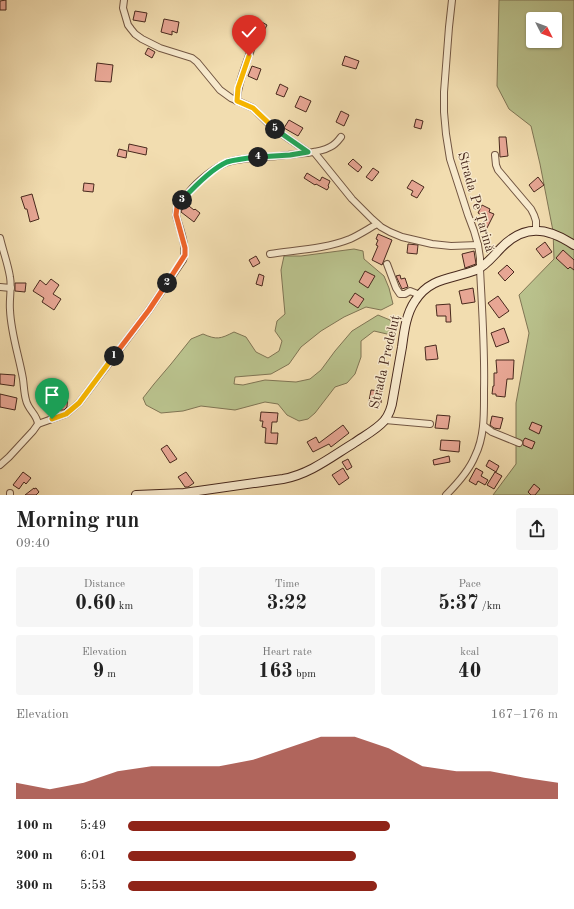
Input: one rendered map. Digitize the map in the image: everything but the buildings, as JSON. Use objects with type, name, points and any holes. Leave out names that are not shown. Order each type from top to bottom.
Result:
[{"type":"main road","points":[[536,230],[552,233],[574,245]]},
{"type":"main road","name":"Strada Predeluț","points":[[136,495],[184,494],[283,479],[299,475],[314,468],[372,431],[385,420],[392,406],[404,332],[414,301],[426,288],[439,281],[472,272],[480,268],[513,238],[524,232],[536,230]]},
{"type":"street","points":[[124,0],[124,8],[130,30],[160,48],[192,58],[220,90],[231,98],[253,108],[273,128],[311,152],[352,199],[377,224],[402,237],[432,244],[452,246],[478,245]]},
{"type":"street","name":"Strada Pe Țarină","points":[[446,495],[468,470],[478,450],[484,426],[485,358],[478,245],[450,159],[445,126],[444,92],[452,0]]},
{"type":"street","points":[[237,101],[238,88],[253,43]]},
{"type":"street","points":[[0,465],[38,424],[66,414],[79,403],[149,310],[185,255],[185,248],[176,211],[181,200],[193,187],[227,162],[238,159],[290,155],[323,150],[331,147],[341,137]]},
{"type":"street","points":[[495,155],[498,170],[534,214],[536,230]]},
{"type":"street","points":[[270,254],[338,243],[377,224]]},
{"type":"street","points":[[0,241],[10,276],[10,309],[26,402],[35,415],[38,424]]},
{"type":"street","points":[[388,264],[396,288],[400,294],[405,294],[410,291],[420,295]]},
{"type":"street","points":[[0,287],[11,288]]},
{"type":"street","points":[[385,420],[430,424]]},
{"type":"street","points":[[484,426],[492,432],[519,443]]},
{"type":"green space","points":[[499,0],[574,0],[574,495],[493,495],[516,464],[516,403],[529,333],[519,295],[554,259],[553,231],[531,126],[509,109],[497,86]]},
{"type":"green space","points":[[354,249],[363,251],[364,259],[384,276],[393,304],[381,310],[366,307],[344,317],[321,331],[301,347],[289,364],[271,374],[235,377],[234,384],[243,385],[265,380],[296,382],[310,379],[321,370],[352,331],[378,315],[390,320],[393,328],[391,332],[387,334],[374,331],[361,341],[361,357],[355,374],[347,383],[335,387],[315,413],[308,419],[299,421],[287,415],[278,404],[265,402],[235,410],[201,406],[183,411],[161,413],[146,405],[143,398],[154,384],[191,339],[203,334],[218,338],[234,332],[246,337],[256,352],[268,358],[279,351],[282,341],[275,331],[277,321],[285,314],[281,270],[284,256],[301,256]]},
{"type":"route","points":[[52,419],[66,414],[87,394],[149,310],[182,260],[185,255],[185,248],[176,211],[181,200],[193,187],[227,162],[238,159],[308,152],[273,128],[253,108],[237,101],[238,88],[249,56]]}]
